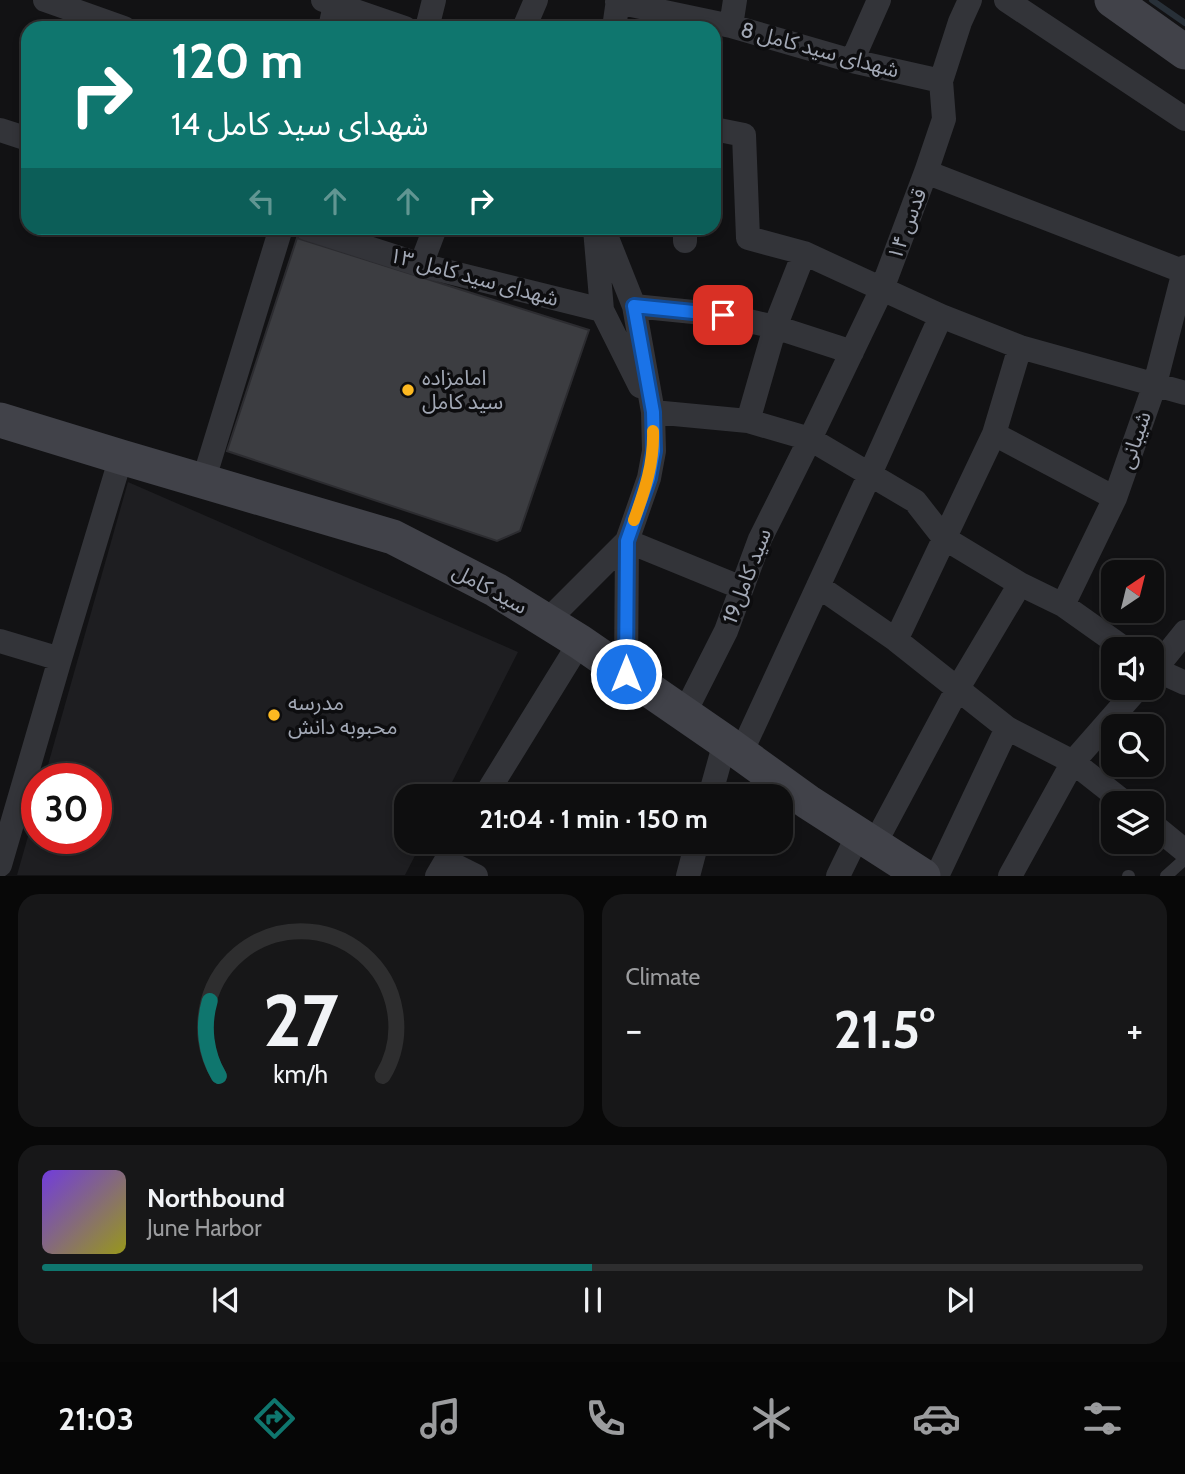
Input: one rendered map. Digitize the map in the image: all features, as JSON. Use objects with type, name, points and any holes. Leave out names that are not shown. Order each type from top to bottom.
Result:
[{"type":"street","points":[[45,0],[90,8],[112,21]]},
{"type":"street","points":[[429,21],[435,0]]},
{"type":"street","points":[[527,21],[536,0]]},
{"type":"street","points":[[731,26],[735,0]]},
{"type":"street","points":[[852,61],[879,0]]},
{"type":"street","name":"قدس ۱۴","points":[[810,439],[882,289],[926,172],[944,119],[941,81],[970,0]]},
{"type":"street","points":[[1006,0],[1185,119]]},
{"type":"street","points":[[1112,0],[1185,52]]},
{"type":"street","points":[[615,21],[617,1]]},
{"type":"street","name":"شهدای سید کامل 8","points":[[617,1],[708,21]]},
{"type":"street","points":[[331,8],[379,21]]},
{"type":"street","name":"شهدای سید کامل 8","points":[[721,24],[852,61],[941,81]]},
{"type":"street","points":[[0,130],[21,137]]},
{"type":"street","points":[[721,130],[744,135],[748,238],[804,253],[941,316],[1020,346],[1185,393]]},
{"type":"street","points":[[926,172],[1184,270]]},
{"type":"street","points":[[203,482],[279,235]]},
{"type":"street","name":"شهدای سید کامل ۱۳","points":[[328,235],[422,265],[602,310]]},
{"type":"street","points":[[422,265],[433,235]]},
{"type":"street","points":[[596,235],[602,310],[653,412]]},
{"type":"street","points":[[606,235],[634,306],[653,412],[654,451],[649,478],[627,541],[626,674]]},
{"type":"street","points":[[748,421],[775,327],[804,253]]},
{"type":"street","name":"شیبانی","points":[[1062,605],[1115,498],[1155,384],[1184,270]]},
{"type":"street","points":[[634,306],[723,315],[775,327],[852,352]]},
{"type":"street","points":[[716,784],[818,586],[941,316]]},
{"type":"street","points":[[896,640],[994,434],[1020,346]]},
{"type":"street","points":[[653,412],[748,421],[810,439],[915,501],[944,538],[1020,584],[1062,605],[1108,637]]},
{"type":"street","name":"سید کامل","points":[[0,420],[393,537],[496,590],[580,642],[808,802],[923,876]]},
{"type":"street","points":[[994,434],[1115,498]]},
{"type":"street","name":"سید کامل19","points":[[684,714],[726,631],[760,539],[810,439]]},
{"type":"street","points":[[2,849],[121,457]]},
{"type":"street","points":[[627,541],[742,588]]},
{"type":"street","points":[[547,621],[627,541]]},
{"type":"street","points":[[838,876],[866,840],[1020,584]]},
{"type":"street","points":[[818,586],[896,640],[1007,728],[1073,762],[1110,791]]},
{"type":"street","points":[[1164,657],[1185,632]]},
{"type":"street","points":[[0,641],[60,659]]},
{"type":"street","points":[[492,784],[580,642]]},
{"type":"street","points":[[1164,678],[1185,683]]},
{"type":"street","points":[[1010,876],[1073,762],[1127,700]]},
{"type":"street","points":[[937,876],[1007,728]]},
{"type":"street","points":[[1164,834],[1185,851]]},
{"type":"street","points":[[688,876],[694,854]]},
{"type":"street","points":[[447,859],[476,876]]},
{"type":"lane","points":[[1166,876],[1185,859]]},
{"type":"shaded area","name":"مدرسه محبوبه دانش","points":[[128,482],[518,652],[451,784],[394,784],[394,854],[416,854],[405,875],[17,875],[23,854],[112,854],[112,763],[49,763]]},
{"type":"building","name":"امامزاده سید کامل","points":[[297,238],[589,330],[520,531],[497,541],[227,451]]},
{"type":"waterway","points":[[1152,0],[1185,23]]},
{"type":"slow traffic","points":[[634,520],[649,478],[654,451],[653,431]]},
{"type":"place","name":"امامزاده سید کامل","points":[[408,390]]},
{"type":"place","name":"مدرسه محبوبه دانش","points":[[274,715]]},
{"type":"route","points":[[626,674],[627,541],[649,478],[654,451],[653,412],[634,306],[723,315]]}]
